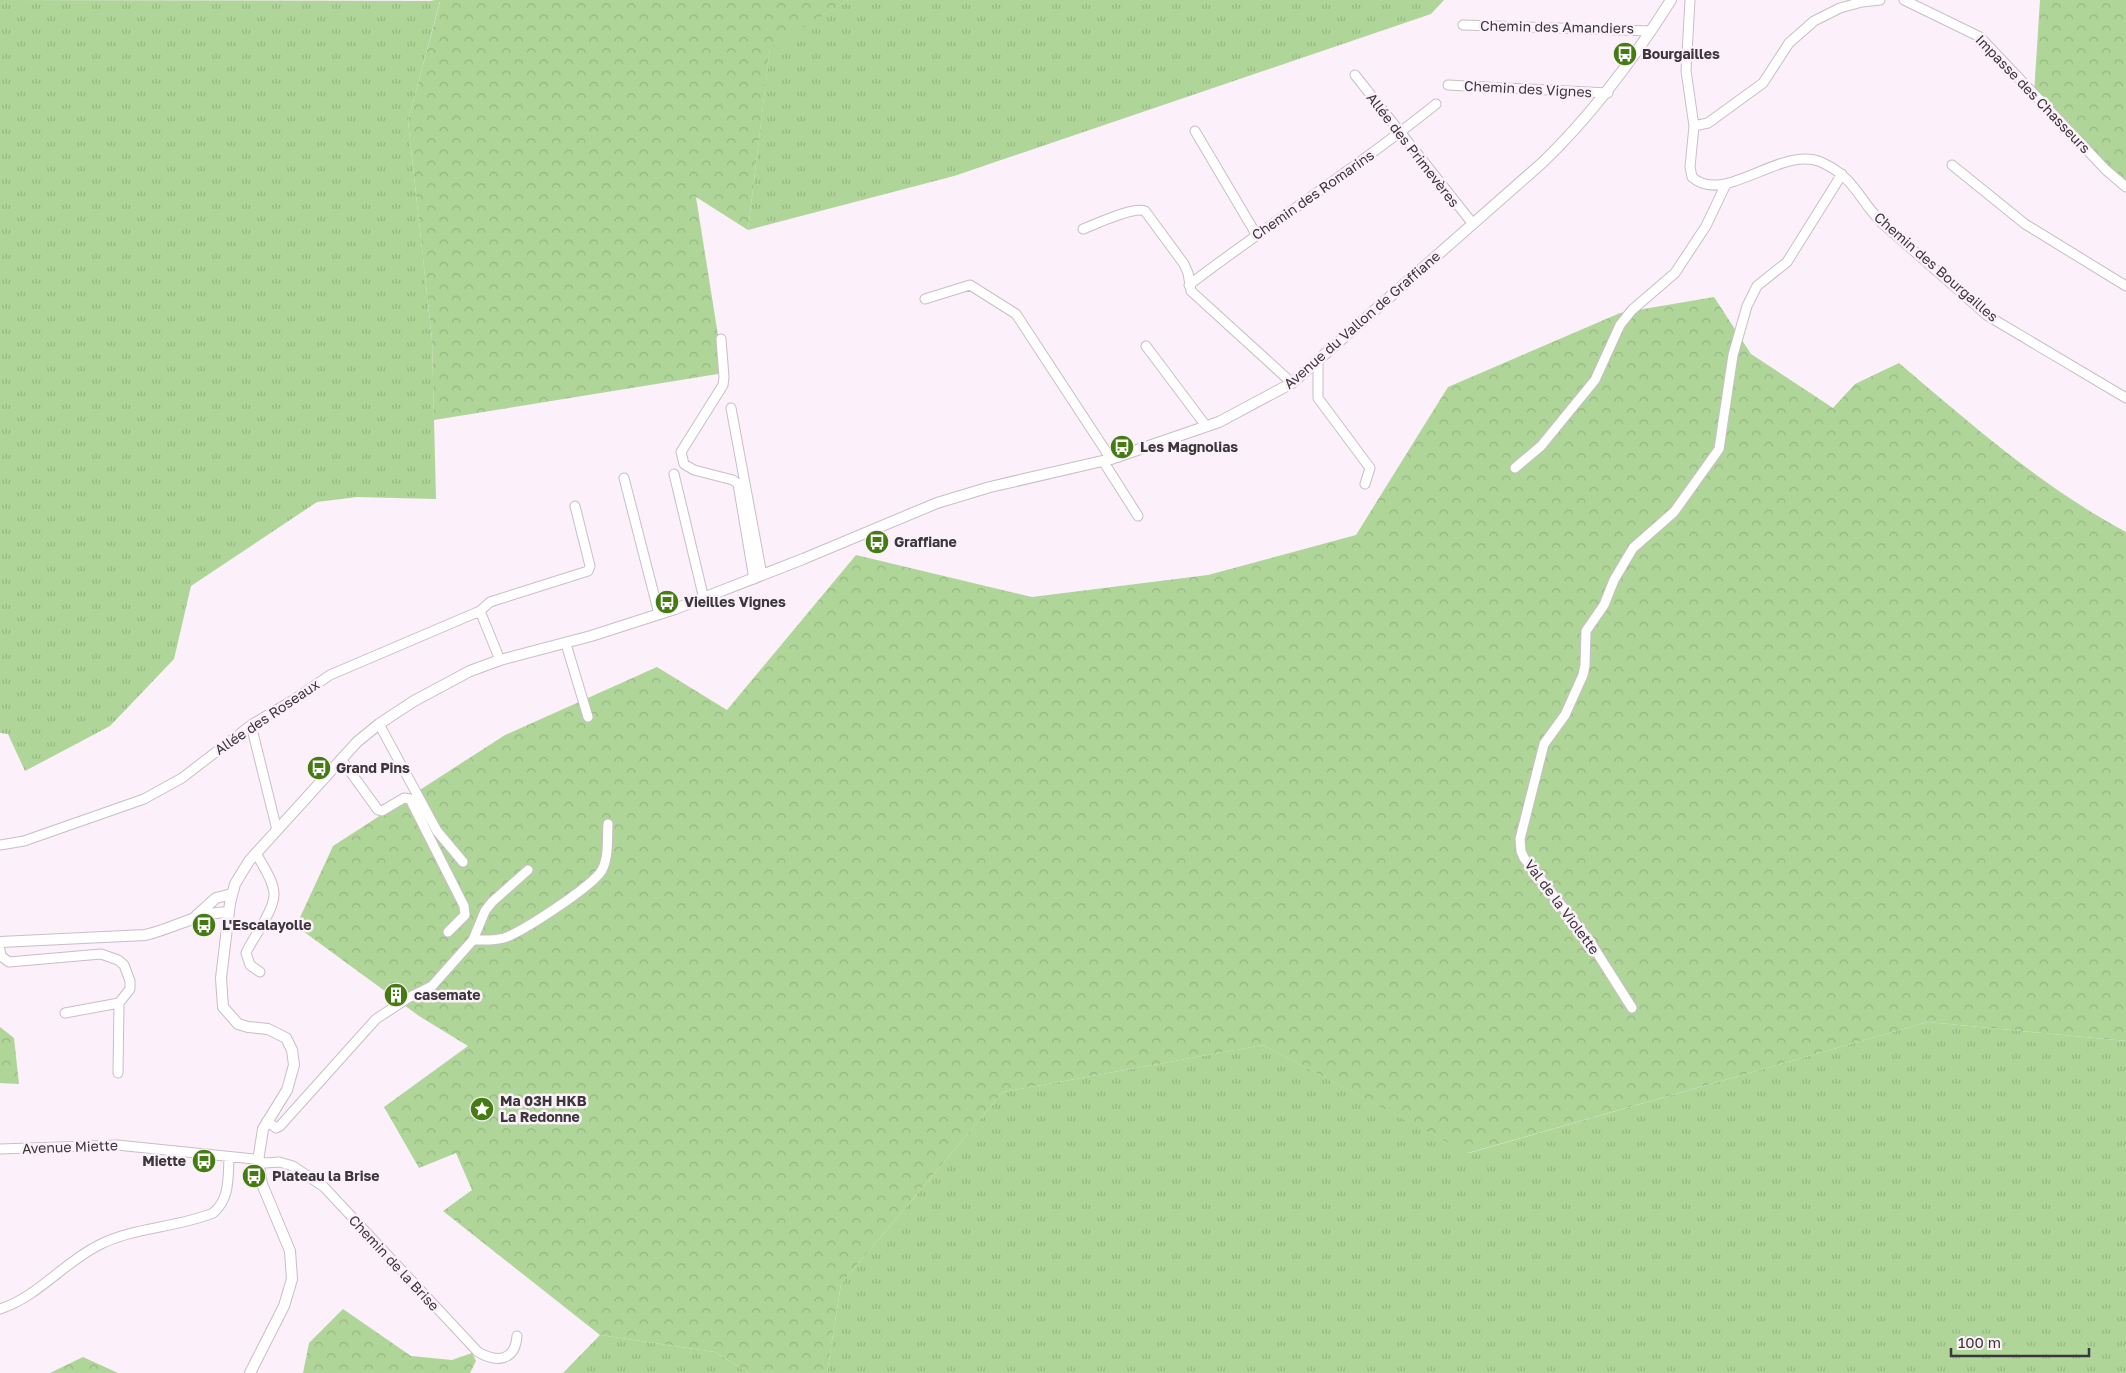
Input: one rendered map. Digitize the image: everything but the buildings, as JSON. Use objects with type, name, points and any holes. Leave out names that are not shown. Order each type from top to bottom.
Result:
[{"type":"street","name":"Avenue du Vallon de Graffiane","points":[[1649,30],[1663,0]]},
{"type":"street","name":"Avenue du Vallon de Graffiane","points":[[250,1373],[284,1306],[292,1273],[287,1241],[262,1184],[258,1161],[261,1138],[267,1121],[287,1090],[294,1065],[292,1050],[286,1038],[278,1032],[238,1024],[223,1007],[222,978],[229,913],[232,894],[244,868],[341,759],[379,724],[434,690],[500,660],[566,644],[704,599],[937,503],[990,487],[1107,460],[1219,422],[1292,383],[1572,134],[1608,93],[1671,0]]},
{"type":"street","name":"Chemin des Bourgailles","points":[[1690,0],[1686,80],[1694,126],[1690,167],[1692,177],[1704,184],[1726,184],[1756,171],[1799,159],[1818,160],[1842,174],[1860,193],[1871,212],[1882,223],[1988,316],[2126,398]]},
{"type":"street","points":[[1694,126],[1708,123],[1763,83],[1789,43],[1819,18],[1862,2],[1880,0]]},
{"type":"street","name":"Impasse des Chasseurs","points":[[1904,0],[1980,38],[2106,170],[2126,187]]},
{"type":"street","name":"Chemin des Amandiers","points":[[1463,25],[1649,30]]},
{"type":"street","name":"Allée des Primevères","points":[[1354,75],[1399,134],[1473,224]]},
{"type":"street","name":"Chemin des Vignes","points":[[1448,84],[1608,93]]},
{"type":"street","name":"Chemin des Romarins","points":[[1189,285],[1256,234],[1399,134],[1436,104]]},
{"type":"street","points":[[1195,131],[1256,234]]},
{"type":"street","points":[[1952,166],[2025,224],[2126,286]]},
{"type":"street","name":"Val de la Violette","points":[[1632,1008],[1589,940],[1524,858],[1520,839],[1544,744],[1565,715],[1583,675],[1586,631],[1604,605],[1614,580],[1633,548],[1674,512],[1719,448],[1733,355],[1751,296],[1763,280],[1781,269],[1787,262],[1842,174]]},
{"type":"street","points":[[1515,468],[1540,446],[1595,380],[1620,325],[1632,310],[1675,273],[1706,226],[1726,184]]},
{"type":"street","points":[[1083,229],[1131,211],[1141,209],[1145,211],[1184,264],[1188,274],[1189,285],[1197,297],[1292,383]]},
{"type":"street","points":[[925,299],[970,285],[1016,314],[1107,460],[1138,516]]},
{"type":"street","points":[[720,339],[724,377],[723,386],[681,452],[684,464],[694,470],[733,480],[738,484],[758,577]]},
{"type":"street","points":[[1146,346],[1206,426]]},
{"type":"street","points":[[1318,360],[1318,398],[1370,468],[1365,484]]},
{"type":"street","points":[[731,408],[758,577]]},
{"type":"street","points":[[674,474],[704,599]]},
{"type":"street","points":[[624,478],[659,614]]},
{"type":"street","name":"Allée des Roseaux","points":[[0,845],[24,841],[144,799],[182,778],[251,725],[330,675],[480,611],[490,602],[588,571],[590,566],[576,506]]},
{"type":"street","points":[[480,611],[500,660]]},
{"type":"street","points":[[566,644],[588,717]]},
{"type":"street","points":[[379,724],[437,831],[463,862]]},
{"type":"street","points":[[251,725],[277,830]]},
{"type":"street","points":[[341,759],[378,810],[382,811],[404,798],[410,799],[464,906],[464,915],[448,932]]},
{"type":"street","points":[[473,940],[490,941],[507,937],[586,888],[602,869],[605,859],[608,824]]},
{"type":"street","points":[[256,853],[270,879],[274,894],[272,903],[246,954],[250,965],[260,972]]},
{"type":"street","points":[[267,1121],[276,1128],[280,1126],[376,1019],[408,998],[432,986],[473,940],[485,911],[492,902],[528,870]]},
{"type":"street","points":[[192,920],[216,898],[232,894]]},
{"type":"street","points":[[0,942],[144,935],[162,932],[212,912],[229,913]]},
{"type":"street","points":[[0,950],[1,956],[9,962],[102,954],[118,960],[124,965],[130,981],[130,989],[118,1003],[66,1013]]},
{"type":"street","points":[[118,1003],[118,1072]]},
{"type":"street","name":"Avenue Miette","points":[[0,1149],[117,1144],[258,1161]]},
{"type":"street","points":[[0,1309],[21,1302],[83,1255],[106,1242],[213,1213],[219,1208],[227,1192],[229,1157]]},
{"type":"street","name":"Chemin de la Brise","points":[[258,1161],[264,1164],[279,1162],[293,1166],[318,1182],[478,1352],[490,1359],[501,1359],[511,1354],[516,1346],[517,1336]]},
{"type":"green space","points":[[0,0],[440,1],[408,121],[432,340],[436,499],[357,497],[317,502],[191,586],[174,659],[110,726],[25,771],[8,734],[0,733]]},
{"type":"green space","points":[[430,0],[848,0],[770,48],[748,230],[696,197],[724,373],[434,420],[432,340],[408,121],[440,2]]},
{"type":"green space","points":[[848,0],[1444,0],[1431,14],[954,176],[748,230],[770,47]]},
{"type":"green space","points":[[2040,0],[2126,0],[2126,183],[2034,94]]},
{"type":"green space","points":[[1714,297],[1751,354],[1833,408],[1855,384],[1899,363],[2008,454],[2065,495],[2126,532],[2126,1041],[1928,1022],[1468,1153],[1263,1045],[1003,1092],[841,1284],[827,1373],[749,1373],[715,1352],[600,1335],[443,1211],[472,1190],[456,1153],[419,1168],[384,1107],[468,1046],[419,1016],[296,926],[333,846],[505,735],[657,667],[727,710],[856,555],[1032,597],[1208,575],[1356,535],[1448,387],[1620,313]]},
{"type":"green space","points":[[1928,1022],[2126,1041],[2126,1373],[827,1373],[841,1284],[1003,1092],[1263,1045],[1469,1153]]},
{"type":"green space","points":[[0,1027],[14,1038],[19,1084],[0,1083]]},
{"type":"green space","points":[[343,1309],[411,1356],[452,1360],[472,1353],[476,1361],[470,1373],[303,1373],[309,1343]]},
{"type":"green space","points":[[600,1335],[715,1352],[749,1373],[563,1373]]},
{"type":"green space","points":[[83,1357],[118,1373],[50,1373]]},
{"type":"place","name":"Bourgailles","points":[[1625,54]]},
{"type":"place","name":"Les Magnolias","points":[[1122,447]]},
{"type":"place","name":"Graffiane","points":[[877,542]]},
{"type":"place","name":"Vieilles Vignes","points":[[667,602]]},
{"type":"place","name":"Grand Pins","points":[[319,768]]},
{"type":"place","name":"L'Escalayolle","points":[[204,925]]},
{"type":"place","name":"casemate","points":[[396,995]]},
{"type":"place","name":"Ma 03H HKB La Redonne","points":[[482,1109]]},
{"type":"place","name":"Miette","points":[[204,1161]]},
{"type":"place","name":"Plateau la Brise","points":[[254,1176]]}]
